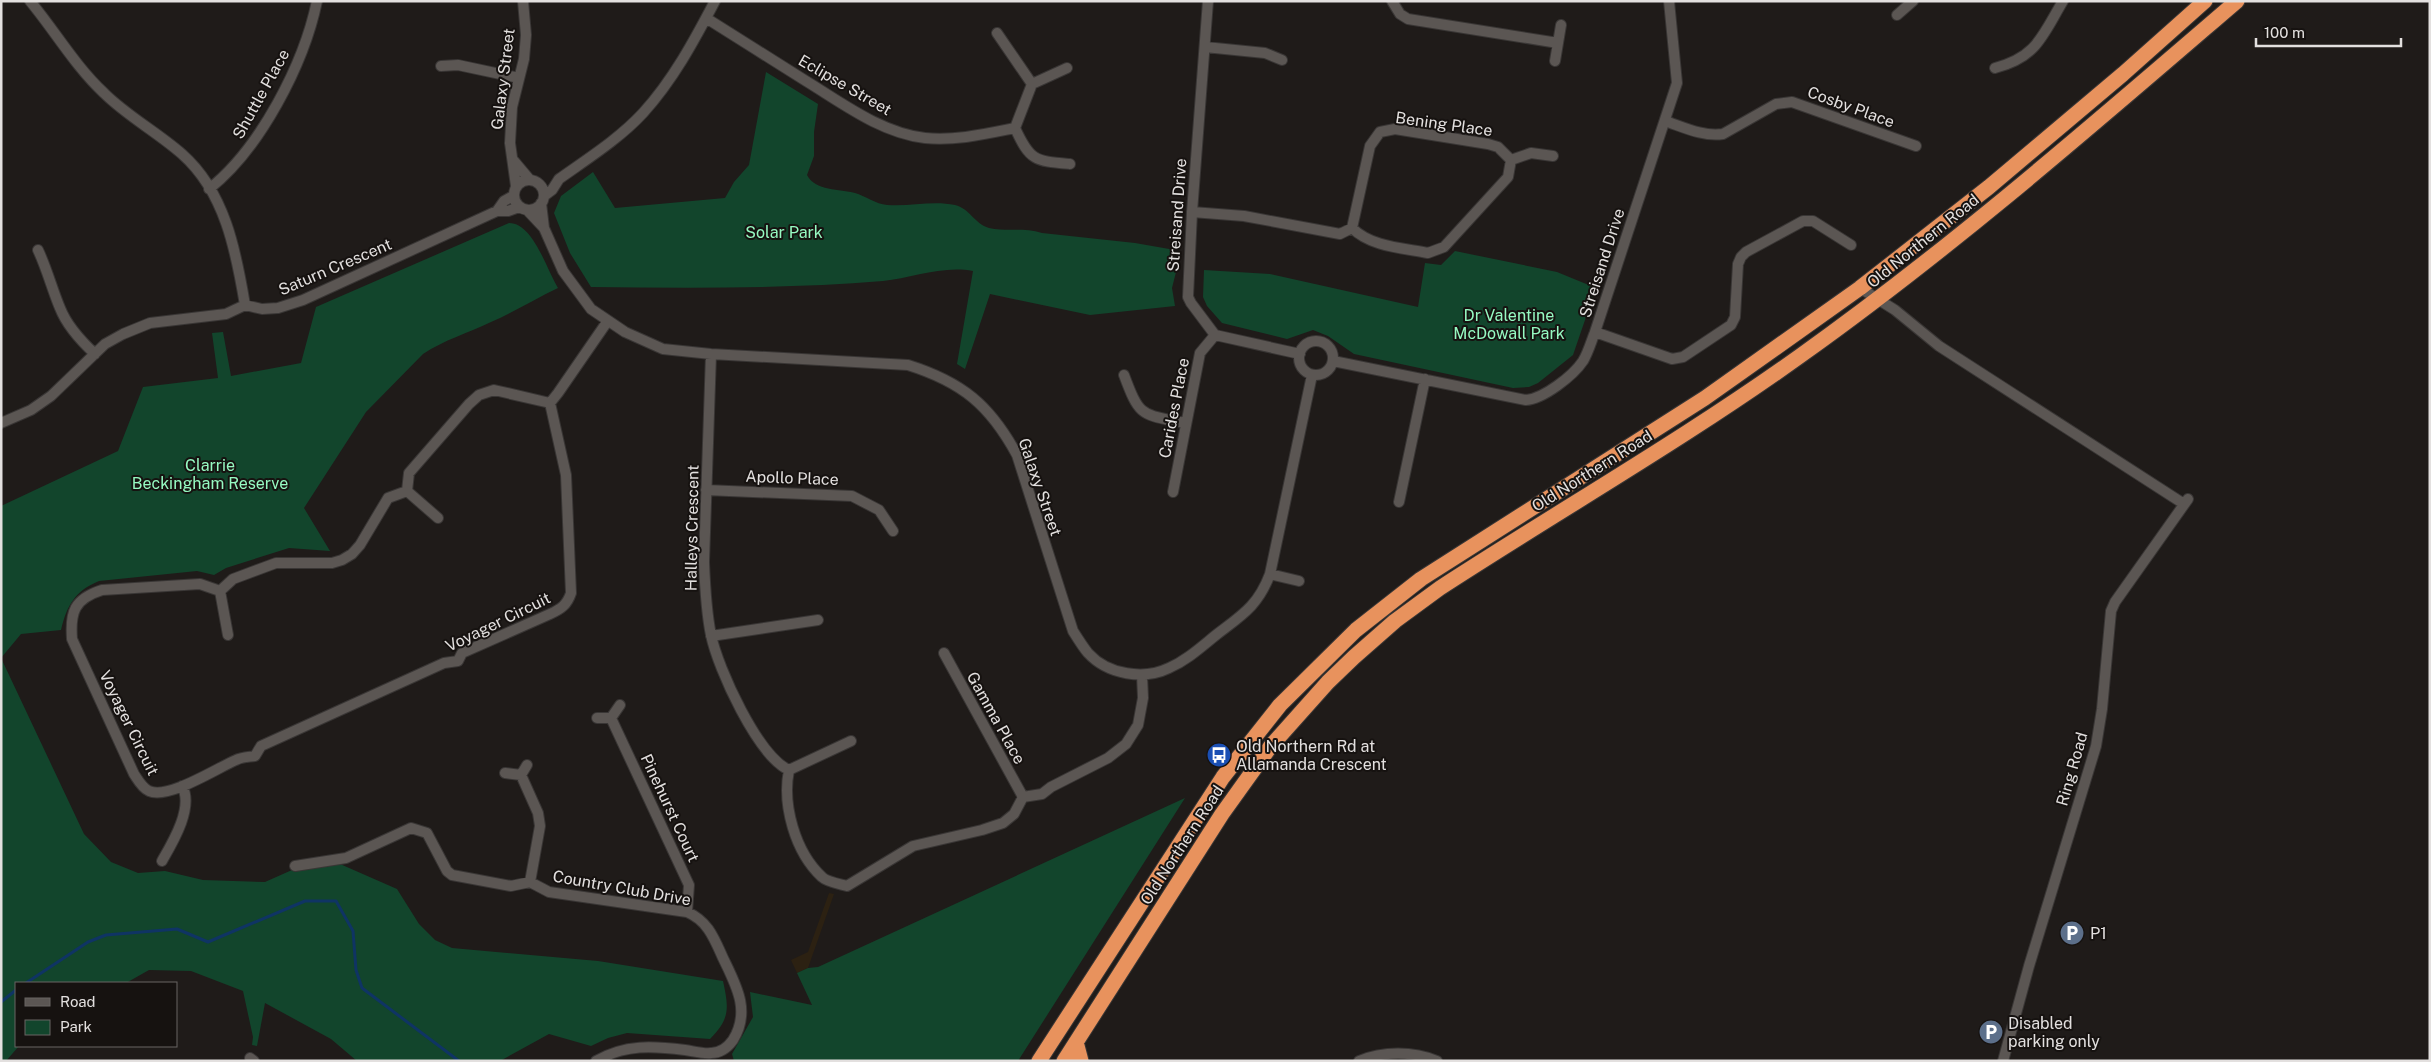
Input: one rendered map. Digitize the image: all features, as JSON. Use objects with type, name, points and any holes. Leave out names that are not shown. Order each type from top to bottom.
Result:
[{"type":"highway","name":"Old Northern Road","points":[[1041,1060],[1223,777],[1274,712],[1356,630],[1421,579],[1706,398],[1860,288],[1989,187],[2123,74],[2205,1]]},
{"type":"highway","name":"Old Northern Road","points":[[1064,1061],[1250,772],[1295,718],[1354,658],[1395,621],[1440,588],[1748,392],[1878,299],[1968,228],[2237,1]]},
{"type":"highway","points":[[1076,1042],[1081,1061]]},
{"type":"street","points":[[1,423],[31,410],[51,396],[105,344],[123,334],[150,323],[226,314],[245,305],[232,238],[221,209],[209,189],[183,155],[105,95],[88,78],[30,1]]},
{"type":"street","name":"Shuttle Place","points":[[209,189],[223,179],[244,156],[260,133],[308,37],[317,1]]},
{"type":"street","name":"Galaxy Street","points":[[515,191],[514,161],[510,144],[512,107],[526,35],[523,1]]},
{"type":"street","points":[[559,179],[534,182],[522,181],[515,191],[523,209],[535,209],[559,179],[623,132],[642,114],[686,56],[715,1]]},
{"type":"street","name":"Streisand Drive","points":[[1208,1],[1192,212],[1188,297],[1215,335]]},
{"type":"street","points":[[1392,1],[1400,14],[1408,19],[1558,43]]},
{"type":"street","name":"Streisand Drive","points":[[1333,361],[1510,398],[1533,400],[1544,395],[1576,369],[1583,360],[1595,332],[1677,83],[1669,1]]},
{"type":"street","points":[[1897,15],[1913,1]]},
{"type":"street","points":[[1995,68],[2014,63],[2035,47],[2063,1]]},
{"type":"street","name":"Eclipse Street","points":[[706,18],[839,101],[896,131],[923,138],[952,140],[1015,128]]},
{"type":"street","points":[[1555,61],[1562,25]]},
{"type":"street","points":[[997,33],[1032,84]]},
{"type":"street","points":[[1205,47],[1265,53],[1282,60]]},
{"type":"street","points":[[441,66],[458,65],[519,78]]},
{"type":"street","points":[[1067,68],[1032,84],[1015,128],[1027,151],[1034,158],[1070,164]]},
{"type":"street","name":"Cosby Place","points":[[1665,121],[1714,136],[1723,134],[1776,104],[1792,102],[1916,146]]},
{"type":"street","name":"Bening Place","points":[[1352,228],[1370,146],[1380,132],[1395,129],[1488,144],[1498,147],[1510,160]]},
{"type":"street","points":[[1192,212],[1244,216],[1340,234],[1352,228],[1361,237],[1378,243],[1428,253],[1444,247],[1499,188],[1508,177],[1510,160],[1531,153],[1554,156]]},
{"type":"street","points":[[514,161],[534,182],[543,199]]},
{"type":"street","name":"Saturn Crescent","points":[[496,211],[515,191]]},
{"type":"street","name":"Galaxy Street","points":[[543,199],[544,228],[563,271],[575,290],[591,309],[607,322],[663,349],[711,354],[908,365],[938,375],[968,394],[992,416],[1005,433],[1017,455],[1073,631],[1089,654],[1098,661],[1120,672],[1142,675],[1160,672],[1178,664],[1258,600],[1270,574],[1312,374]]},
{"type":"street","name":"Galaxy Street","points":[[523,209],[544,228]]},
{"type":"street","name":"Saturn Crescent","points":[[245,305],[262,309],[278,308],[303,300],[496,211],[523,209]]},
{"type":"street","points":[[1595,332],[1672,359],[1683,357],[1731,325],[1734,317],[1738,264],[1746,252],[1803,221],[1813,221],[1850,245]]},
{"type":"street","points":[[38,250],[45,264],[60,309],[80,341],[95,354]]},
{"type":"street","points":[[1860,288],[1878,299]]},
{"type":"street","name":"Ring Road","points":[[1878,299],[1939,346],[2186,502],[2115,602],[2111,611],[2102,708],[2096,746],[2029,966],[2003,1061]]},
{"type":"street","points":[[407,491],[409,473],[479,395],[494,390],[550,403],[607,322]]},
{"type":"street","points":[[1215,335],[1300,354]]},
{"type":"street","name":"Carides Place","points":[[1173,492],[1200,352],[1215,335]]},
{"type":"street","points":[[1320,341],[1330,348],[1333,361],[1326,372],[1312,374],[1301,364],[1300,354],[1308,344],[1320,341]]},
{"type":"street","name":"Halleys Crescent","points":[[711,354],[704,562],[705,596],[711,636],[722,670],[757,739],[781,766],[789,770]]},
{"type":"street","points":[[1124,375],[1134,404],[1142,412],[1185,423]]},
{"type":"street","points":[[1399,502],[1425,379]]},
{"type":"street","name":"Voyager Circuit","points":[[220,591],[200,584],[102,590],[89,594],[79,604],[71,618],[72,639],[134,774],[143,787],[150,792],[161,793],[182,786],[238,758],[255,756],[261,746],[444,664],[458,661],[462,653],[556,612],[568,602],[571,593],[566,475],[550,403]]},
{"type":"street","name":"Apollo Place","points":[[706,490],[852,496],[879,510],[893,530]]},
{"type":"street","points":[[407,491],[438,518]]},
{"type":"street","points":[[228,635],[220,591],[233,579],[276,563],[332,563],[342,560],[360,546],[388,498],[407,491]]},
{"type":"street","points":[[1270,574],[1299,581]]},
{"type":"street","points":[[711,636],[818,620]]},
{"type":"street","name":"Gamma Place","points":[[944,653],[1022,797]]},
{"type":"street","points":[[851,741],[789,770],[787,780],[789,809],[794,830],[804,853],[823,878],[847,886],[913,846],[982,830],[1003,823],[1014,814],[1022,797],[1042,794],[1051,787],[1108,758],[1126,744],[1138,725],[1143,698],[1142,675]]},
{"type":"street","points":[[597,718],[611,718],[620,704]]},
{"type":"street","name":"Pinehurst Court","points":[[611,718],[689,885],[687,912]]},
{"type":"street","points":[[521,775],[527,765]]},
{"type":"street","points":[[505,773],[521,775]]},
{"type":"street","points":[[521,775],[538,813],[540,826],[530,882]]},
{"type":"street","points":[[162,861],[182,814],[185,792],[182,786]]},
{"type":"street","name":"Country Club Drive","points":[[295,866],[346,858],[411,828],[427,833],[447,871],[452,875],[511,886],[530,882],[549,892],[687,912],[706,924],[740,995],[742,1008],[737,1033],[731,1042],[718,1057],[709,1054],[645,1046],[612,1052],[596,1061]]},
{"type":"street","points":[[1359,1061],[1373,1055],[1420,1054],[1437,1061]]},
{"type":"shaded area","points":[[829,893],[834,894],[808,968],[797,973],[791,960],[808,952]]},
{"type":"green space","name":"Solar Park","points":[[766,72],[818,104],[814,132],[814,156],[807,175],[816,184],[822,187],[855,193],[887,205],[938,203],[955,205],[964,209],[989,228],[1029,230],[1135,243],[1175,250],[1174,266],[1176,272],[1172,288],[1175,306],[1090,315],[990,294],[965,369],[957,364],[973,271],[950,270],[883,281],[774,287],[591,287],[570,253],[554,213],[561,196],[593,172],[615,208],[725,198],[734,182],[749,165]]},
{"type":"green space","name":"Clarrie Beckingham Reserve","points":[[509,223],[518,225],[532,238],[558,288],[423,354],[366,412],[304,508],[330,551],[289,548],[226,568],[214,575],[197,571],[99,581],[84,589],[73,600],[66,613],[61,630],[21,634],[1,658],[1,506],[118,451],[143,387],[218,378],[212,333],[223,332],[231,376],[301,363],[316,307]]},
{"type":"green space","name":"Dr Valentine McDowall Park","points":[[1455,251],[1557,272],[1596,288],[1573,355],[1538,383],[1529,387],[1513,388],[1354,354],[1328,336],[1313,330],[1287,339],[1222,323],[1207,306],[1203,297],[1204,270],[1270,274],[1418,307],[1425,263],[1441,265]]},
{"type":"green space","points":[[1,658],[84,834],[111,862],[138,873],[165,871],[203,880],[265,882],[292,870],[340,864],[397,889],[419,924],[435,940],[452,948],[598,961],[723,981],[727,1006],[721,1025],[710,1039],[627,1033],[608,1038],[591,1046],[549,1034],[500,1061],[357,1061],[331,1039],[265,1003],[257,1046],[252,1045],[253,1037],[243,991],[191,971],[149,970],[128,982],[15,982],[15,1047],[18,1047],[6,1061],[1,1061]]},
{"type":"green space","points":[[1185,798],[1018,1061],[734,1061],[732,1054],[753,1017],[750,992],[812,1005],[797,973],[808,968],[818,967]]},
{"type":"waterway","points":[[28,982],[88,942],[106,935],[177,929],[208,942],[305,901],[336,901],[353,931],[356,970],[362,988],[459,1061]]},
{"type":"waterway","points":[[1,1002],[15,991]]},
{"type":"place","name":"Old Northern Rd at Allamanda Crescent","points":[[1219,755]]},
{"type":"place","name":"P1","points":[[2072,933]]},
{"type":"place","name":"Disabled parking only","points":[[1991,1032]]}]
